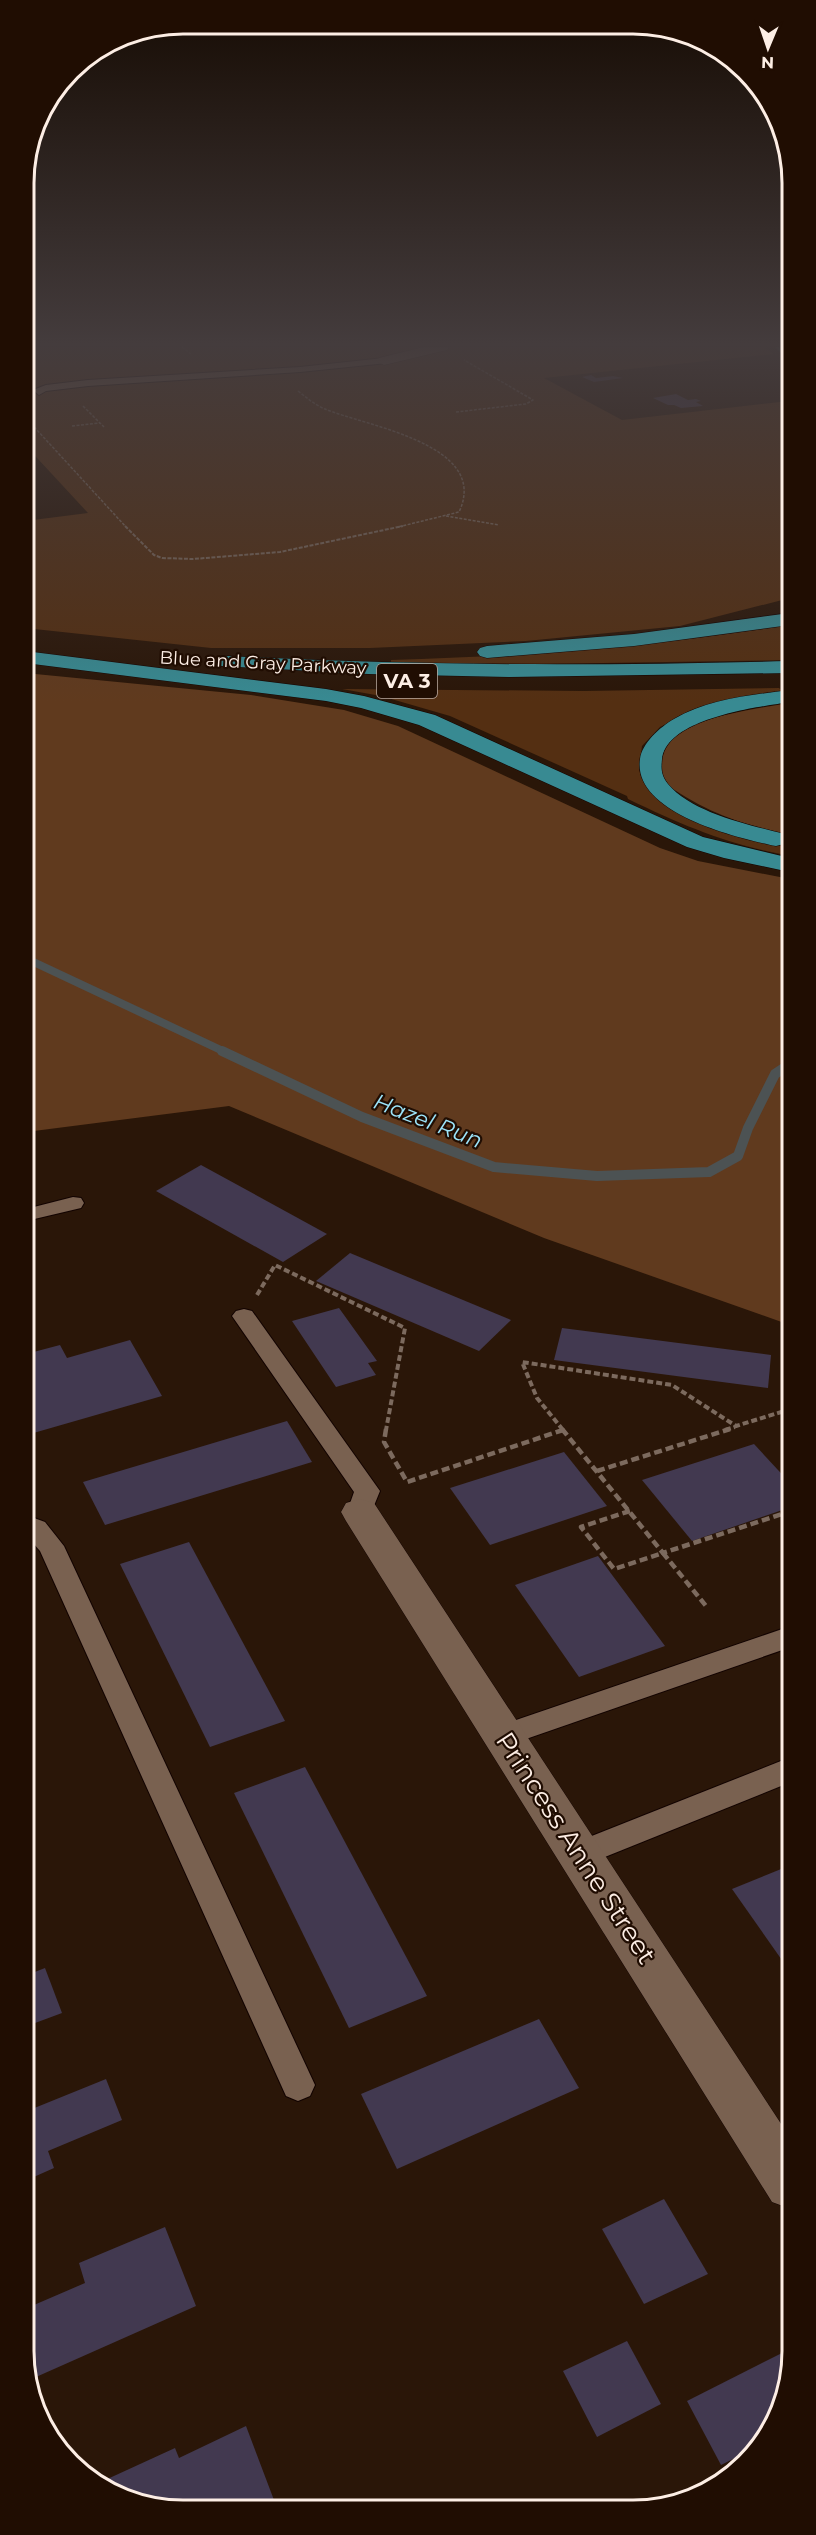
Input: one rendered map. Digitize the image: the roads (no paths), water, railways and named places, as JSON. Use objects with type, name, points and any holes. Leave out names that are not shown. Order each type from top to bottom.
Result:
[{"type":"highway","points":[[726,628],[782,611]]},
{"type":"highway","points":[[192,660],[506,651],[613,643],[782,620]]},
{"type":"highway","name":"Blue and Gray Parkway","points":[[35,646],[192,660],[455,671],[679,671],[782,667]]},
{"type":"highway","points":[[35,658],[326,695],[400,711],[446,728],[695,842],[724,851],[782,863]]},
{"type":"highway","name":"Blue and Gray Parkway","points":[[35,658],[174,670],[382,681],[575,684],[782,680]]},
{"type":"highway","points":[[782,697],[729,707],[685,722],[659,742],[652,754],[650,768],[654,783],[666,796],[684,808],[735,830],[782,839]]},
{"type":"street","name":"Princess Anne Street","points":[[360,1512],[781,2168]]},
{"type":"lane","points":[[35,1213],[74,1203]]},
{"type":"lane","points":[[244,1316],[367,1491],[360,1512]]},
{"type":"lane","points":[[35,1528],[51,1546],[298,2085]]},
{"type":"lane","points":[[503,1736],[781,1639]]},
{"type":"lane","points":[[580,1854],[781,1773]]},
{"type":"waterway","name":"Hazel Run","points":[[35,963],[225,1052]]},
{"type":"waterway","name":"Hazel Run","points":[[222,1051],[362,1117],[494,1167],[597,1176],[709,1172],[738,1156],[748,1128],[775,1074],[782,1070]]}]
